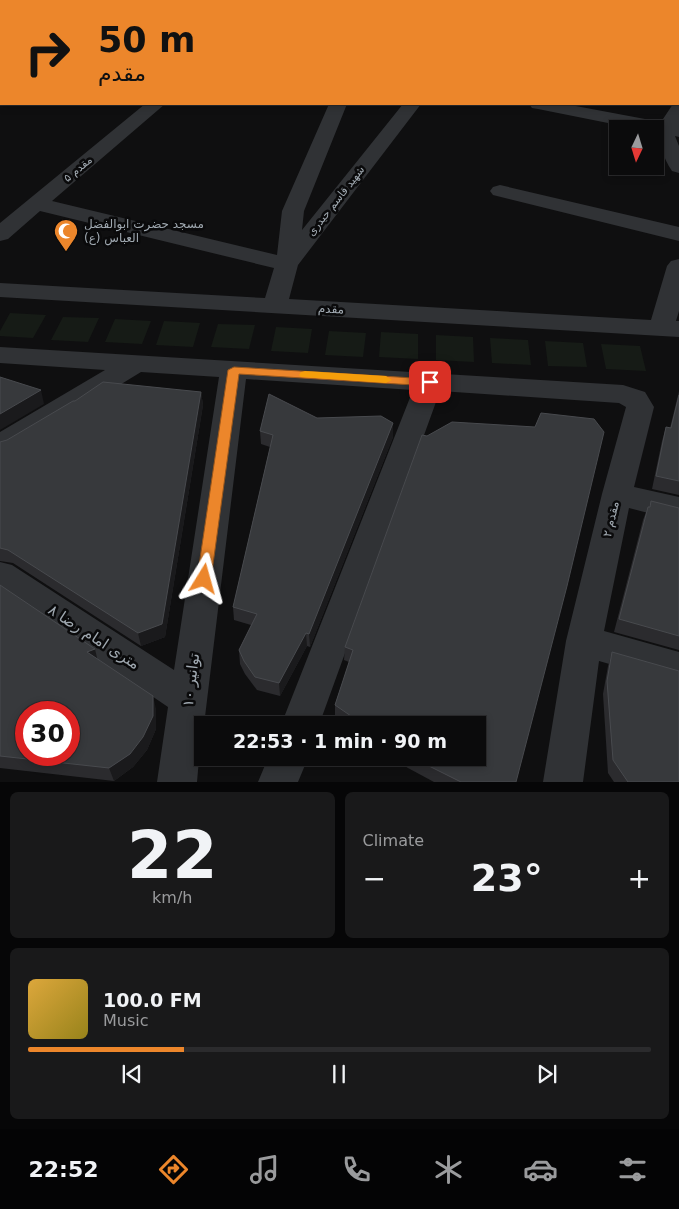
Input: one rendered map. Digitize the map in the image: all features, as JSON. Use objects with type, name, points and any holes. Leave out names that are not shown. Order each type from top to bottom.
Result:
[{"type":"street","name":"مقدم ۵","points":[[0,234],[155,105]]},
{"type":"street","points":[[36,204],[287,264],[293,212],[338,105]]},
{"type":"street","name":"شهید قاسم حیدری","points":[[275,306],[287,264],[411,105]]},
{"type":"street","points":[[543,105],[672,130]]},
{"type":"street","points":[[679,108],[666,143],[679,167]]},
{"type":"street","points":[[500,191],[679,234]]},
{"type":"street","points":[[671,328],[679,266]]},
{"type":"street","name":"مقدم","points":[[0,290],[671,328]]},
{"type":"street","points":[[0,354],[430,382],[368,550],[303,716]]},
{"type":"street","points":[[0,445],[135,364]]},
{"type":"street","name":"توانیر ۱۰","points":[[177,782],[234,370]]},
{"type":"street","name":"مقدم ۲","points":[[430,382],[623,394],[635,399],[640,407],[617,494],[584,641],[563,782]]},
{"type":"street","points":[[617,494],[679,510]]},
{"type":"street","name":"۸ متری امام رضا","points":[[0,576],[188,700]]},
{"type":"street","points":[[584,641],[679,668]]},
{"type":"street","points":[[278,782],[285,766]]},
{"type":"shaded area","points":[[10,313],[46,315],[33,338],[0,336],[0,331]]},
{"type":"shaded area","points":[[63,317],[99,318],[88,342],[51,340]]},
{"type":"shaded area","points":[[115,319],[151,321],[142,344],[105,342]]},
{"type":"shaded area","points":[[164,321],[200,323],[193,347],[156,345]]},
{"type":"shaded area","points":[[218,324],[255,325],[249,349],[211,347]]},
{"type":"shaded area","points":[[276,327],[312,329],[308,353],[271,351]]},
{"type":"shaded area","points":[[329,331],[366,333],[363,357],[325,355]]},
{"type":"shaded area","points":[[381,332],[418,334],[418,359],[379,357]]},
{"type":"shaded area","points":[[436,335],[473,337],[474,362],[436,360]]},
{"type":"shaded area","points":[[490,338],[528,340],[531,365],[492,363]]},
{"type":"shaded area","points":[[545,341],[583,343],[587,367],[548,366]]},
{"type":"shaded area","points":[[601,344],[640,346],[646,371],[606,369]]},
{"type":"building","points":[[0,377],[41,390],[0,414]]},
{"type":"building","points":[[103,382],[201,392],[162,624],[138,633],[8,550],[0,548],[0,442],[7,440],[75,401]]},
{"type":"building","points":[[269,394],[317,418],[381,416],[393,423],[309,634],[306,633],[279,683],[255,677],[244,661],[239,650],[257,614],[233,607],[273,435],[260,431]]},
{"type":"building","points":[[679,395],[679,481],[656,476],[666,427],[671,428]]},
{"type":"building","points":[[541,413],[594,419],[604,432],[567,586],[516,782],[461,782],[429,766],[486,766],[486,716],[351,716],[335,705],[353,650],[345,647],[422,435],[427,436],[452,422],[535,427]]},
{"type":"building","points":[[651,501],[679,508],[679,636],[619,619]]},
{"type":"building","points":[[0,585],[95,649],[87,652],[153,696],[153,716],[143,737],[130,754],[109,768],[80,765],[80,701],[15,701],[15,758],[0,756]]},
{"type":"building","points":[[612,652],[679,671],[679,782],[628,782],[613,760],[607,681]]},
{"type":"slow traffic","points":[[305,375],[386,380]]},
{"type":"place","name":"مسجد حضرت ابوالفضل العباس (ع)","points":[[66,252]]},
{"type":"route","points":[[204,579],[234,370],[430,382]]}]
